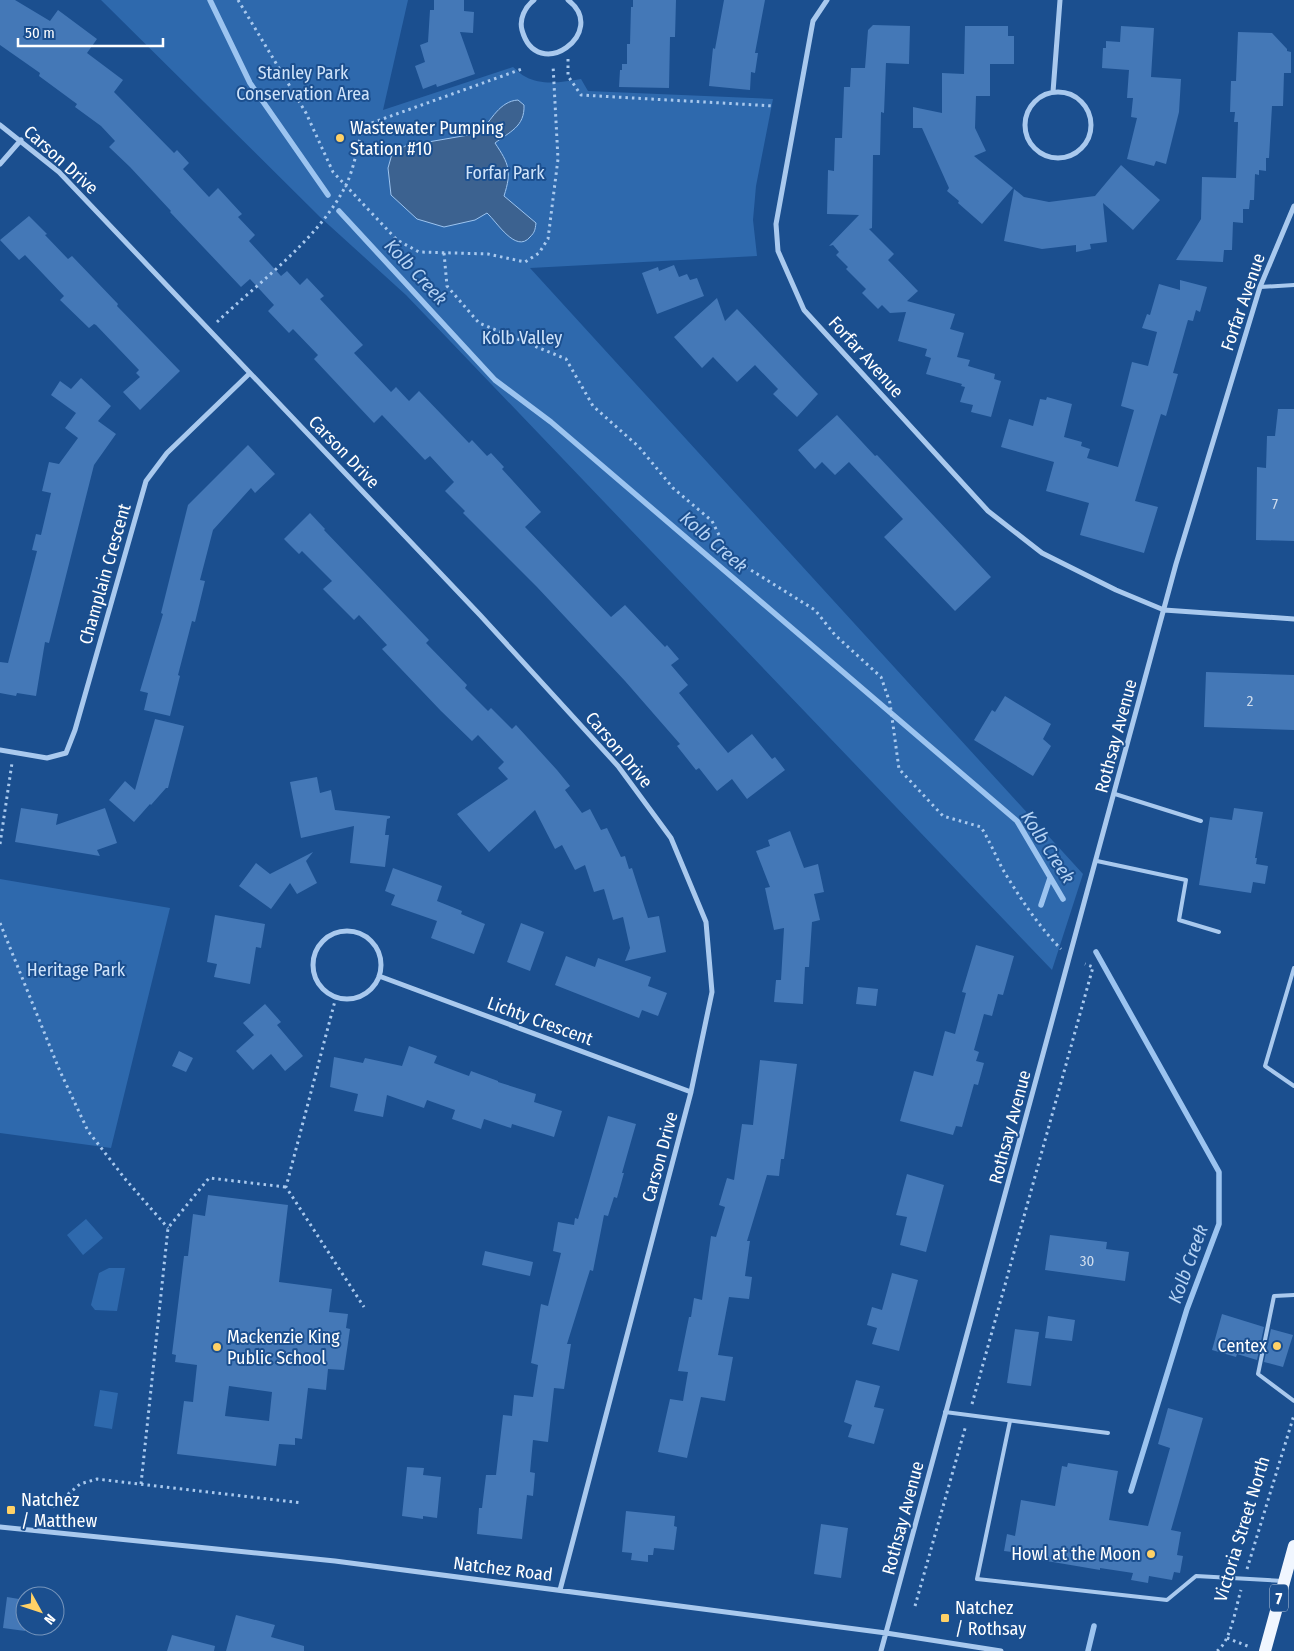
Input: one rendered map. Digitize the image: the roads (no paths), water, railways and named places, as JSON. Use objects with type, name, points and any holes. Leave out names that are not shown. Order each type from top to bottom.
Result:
[{"type":"main road","name":"7","points":[[1264,1651],[1284,1581],[1291,1569],[1294,1546]]},
{"type":"street","points":[[534,0],[526,8],[522,17],[521,28],[525,40],[532,48],[542,53],[552,54],[569,48],[580,31],[581,21],[578,11],[568,0]]},
{"type":"street","name":"Forfar Avenue","points":[[827,0],[813,21],[776,224],[778,251],[804,310],[988,511],[1042,552],[1116,590],[1164,610],[1294,619]]},
{"type":"street","points":[[1053,92],[1060,0]]},
{"type":"street","points":[[1053,92],[1072,95],[1085,107],[1090,117],[1091,129],[1087,141],[1073,155],[1062,158],[1052,158],[1042,154],[1032,146],[1025,130],[1025,119],[1033,103],[1042,96],[1053,92]]},
{"type":"street","name":"Carson Drive","points":[[0,125],[59,172],[480,615],[618,766],[671,838],[706,922],[712,992],[691,1092],[560,1590]]},
{"type":"street","points":[[0,164],[20,140]]},
{"type":"street","name":"Forfar Avenue","points":[[1164,610],[1176,564],[1260,287],[1294,206]]},
{"type":"street","name":"Champlain Crescent","points":[[0,750],[47,758],[66,753],[75,730],[146,481],[166,453],[250,373]]},
{"type":"street","name":"Rothsay Avenue","points":[[881,1651],[1164,610]]},
{"type":"street","points":[[336,932],[361,933],[372,940],[379,951],[382,964],[379,976],[372,988],[362,996],[349,999],[336,997],[325,990],[317,980],[313,966],[316,952],[324,940],[336,932]]},
{"type":"street","name":"Lichty Crescent","points":[[379,976],[691,1092]]},
{"type":"street","name":"Natchez Road","points":[[0,1527],[335,1561],[886,1633],[1001,1651]]},
{"type":"lane","points":[[1260,287],[1294,285]]},
{"type":"lane","points":[[1115,794],[1201,821]]},
{"type":"lane","points":[[1097,860],[1186,880],[1179,920],[1219,932]]},
{"type":"lane","points":[[1294,968],[1265,1066],[1294,1086]]},
{"type":"lane","points":[[1294,1295],[1274,1296],[1258,1374],[1294,1401]]},
{"type":"lane","points":[[945,1412],[1108,1433]]},
{"type":"lane","points":[[1010,1420],[977,1578],[1167,1600],[1196,1576],[1284,1581]]},
{"type":"waterway","name":"Kolb Creek","points":[[210,0],[250,83],[328,195]]},
{"type":"waterway","name":"Kolb Creek","points":[[339,211],[495,380],[551,422],[1017,821],[1063,899]]},
{"type":"waterway","points":[[1041,905],[1050,878]]},
{"type":"waterway","name":"Kolb Creek","points":[[1096,952],[1219,1172],[1219,1224],[1187,1309],[1131,1491]]},
{"type":"waterway","name":"Kolb Creek","points":[[1088,1651],[1094,1626]]},
{"type":"place","name":"Wastewater Pumping Station #10","points":[[340,138]]},
{"type":"place","name":"Centex","points":[[1277,1346]]},
{"type":"place","name":"Mackenzie King Public School","points":[[217,1347]]},
{"type":"place","name":"Natchez / Matthew","points":[[11,1510]]},
{"type":"place","name":"Howl at the Moon","points":[[1151,1554]]},
{"type":"place","name":"Natchez / Rothsay","points":[[945,1618]]},
{"type":"park label","name":"Stanley Park Conservation Area","points":[[303,83]]},
{"type":"park label","name":"Forfar Park","points":[[505,173]]},
{"type":"park label","name":"Kolb Valley","points":[[522,338]]},
{"type":"park label","name":"Heritage Park","points":[[76,970]]}]
